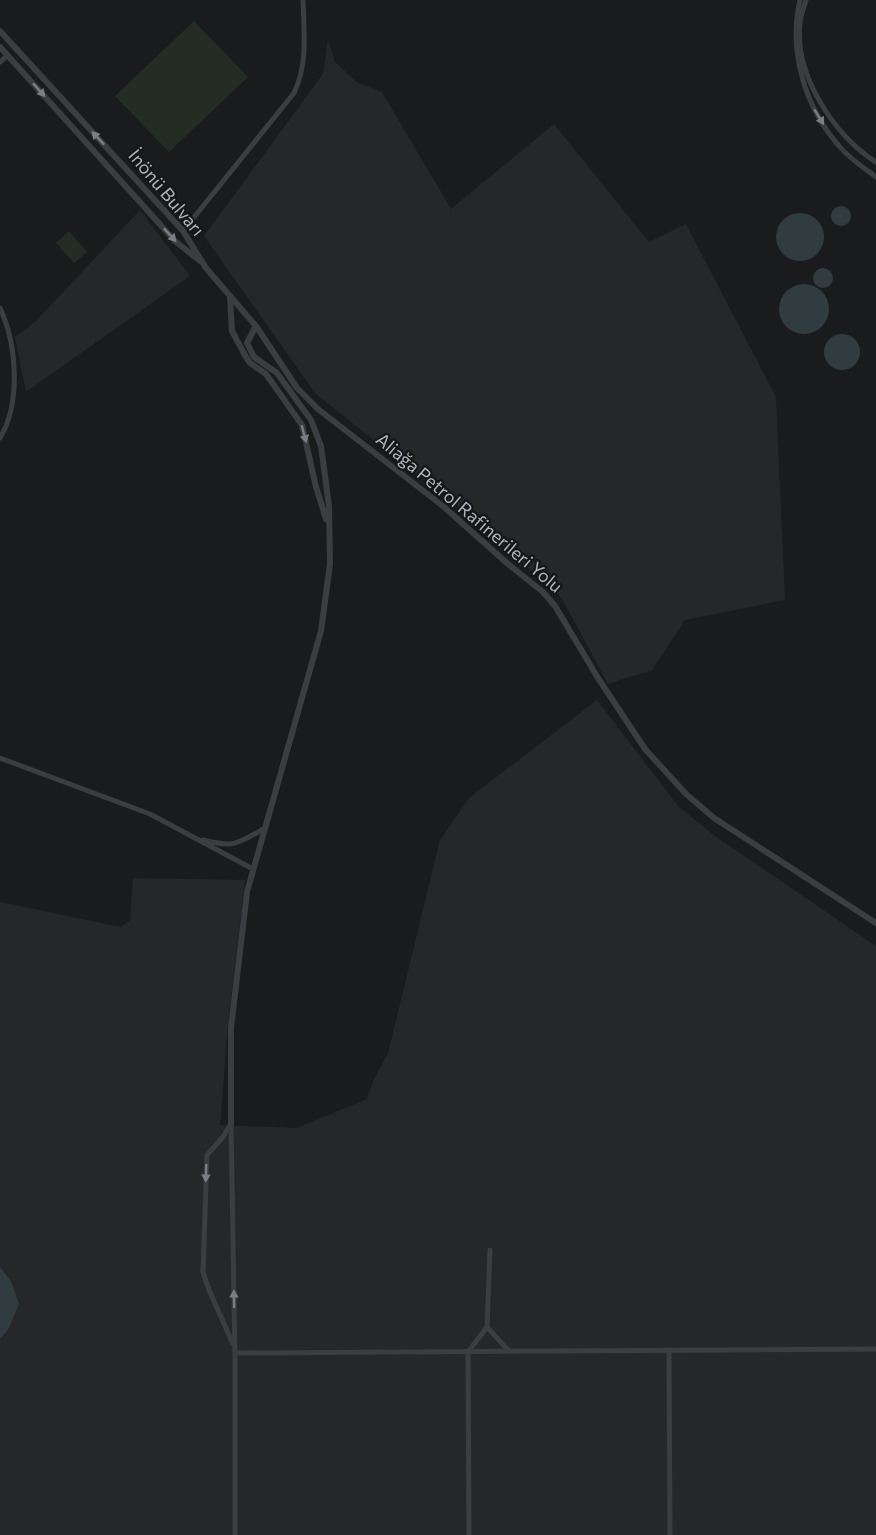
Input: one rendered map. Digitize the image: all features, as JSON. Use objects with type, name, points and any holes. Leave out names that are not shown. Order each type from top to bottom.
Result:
[{"type":"street","points":[[183,231],[294,93],[301,78],[304,57],[303,0]]},
{"type":"street","points":[[800,0],[796,15],[797,54],[807,93],[819,118],[841,148],[876,177]]},
{"type":"street","points":[[806,0],[800,24],[803,58],[815,97],[859,151],[876,162]]},
{"type":"street","name":"İnönü Bulvarı","points":[[0,31],[183,231],[202,263]]},
{"type":"street","name":"İnönü Bulvarı","points":[[0,47],[175,241],[202,263]]},
{"type":"street","points":[[0,62],[8,55]]},
{"type":"street","name":"Aliağa Petrol Rafinerileri Yolu","points":[[202,263],[256,326],[297,388],[318,409],[444,507],[543,592],[555,606],[598,678],[645,749],[686,794],[714,818],[876,923]]},
{"type":"street","points":[[230,296],[232,331],[250,363],[266,374],[302,425],[316,487],[328,526]]},
{"type":"street","points":[[0,308],[9,327],[13,366],[13,403],[7,426],[0,438]]},
{"type":"street","points":[[235,1535],[231,1028],[244,913],[253,869],[321,631],[330,564],[329,506],[321,446],[311,420],[277,374],[258,362],[247,343],[256,326]]},
{"type":"street","points":[[277,389],[285,384]]},
{"type":"street","points":[[286,402],[294,398]]},
{"type":"street","points":[[295,415],[303,410]]},
{"type":"street","points":[[0,758],[165,821],[253,869]]},
{"type":"street","points":[[198,839],[221,844],[239,844],[265,828]]},
{"type":"street","points":[[231,1123],[223,1137],[207,1155],[203,1272],[235,1352]]},
{"type":"street","points":[[469,1535],[468,1352],[487,1327],[490,1250]]},
{"type":"street","points":[[487,1327],[509,1351]]},
{"type":"street","points":[[235,1352],[876,1349]]},
{"type":"street","points":[[669,1350],[670,1535]]},
{"type":"shaded area","points":[[194,21],[248,77],[169,152],[115,96]]},
{"type":"shaded area","points":[[328,40],[335,62],[358,83],[382,92],[451,209],[554,124],[649,242],[686,224],[776,397],[785,600],[685,620],[652,670],[608,684],[561,597],[480,525],[315,393],[204,236],[323,74]]},
{"type":"shaded area","points":[[841,206],[848,209],[851,216],[848,223],[841,226],[834,223],[831,216],[834,209]]},
{"type":"shaded area","points":[[140,210],[190,276],[26,392],[15,337],[36,321]]},
{"type":"shaded area","points":[[800,213],[817,220],[824,237],[817,254],[800,261],[783,254],[776,237],[783,220]]},
{"type":"shaded area","points":[[69,231],[87,252],[74,263],[56,243]]},
{"type":"shaded area","points":[[823,268],[830,271],[833,278],[830,285],[823,288],[816,285],[813,278],[816,271]]},
{"type":"shaded area","points":[[799,284],[809,284],[822,291],[829,304],[829,314],[822,327],[809,334],[799,334],[790,330],[783,323],[779,314],[779,304],[783,295],[790,288]]},
{"type":"shaded area","points":[[842,334],[855,339],[860,352],[855,365],[842,370],[829,365],[824,352],[829,339]]},
{"type":"shaded area","points":[[597,700],[679,807],[715,836],[876,946],[876,1535],[0,1535],[0,1339],[8,1330],[11,1281],[0,1267],[0,902],[121,927],[130,920],[133,878],[245,880],[228,1025],[220,1125],[297,1128],[367,1099],[373,1081],[388,1053],[440,840],[469,798]]},
{"type":"shaded area","points":[[0,1267],[11,1281],[19,1304],[8,1330],[0,1339]]}]
